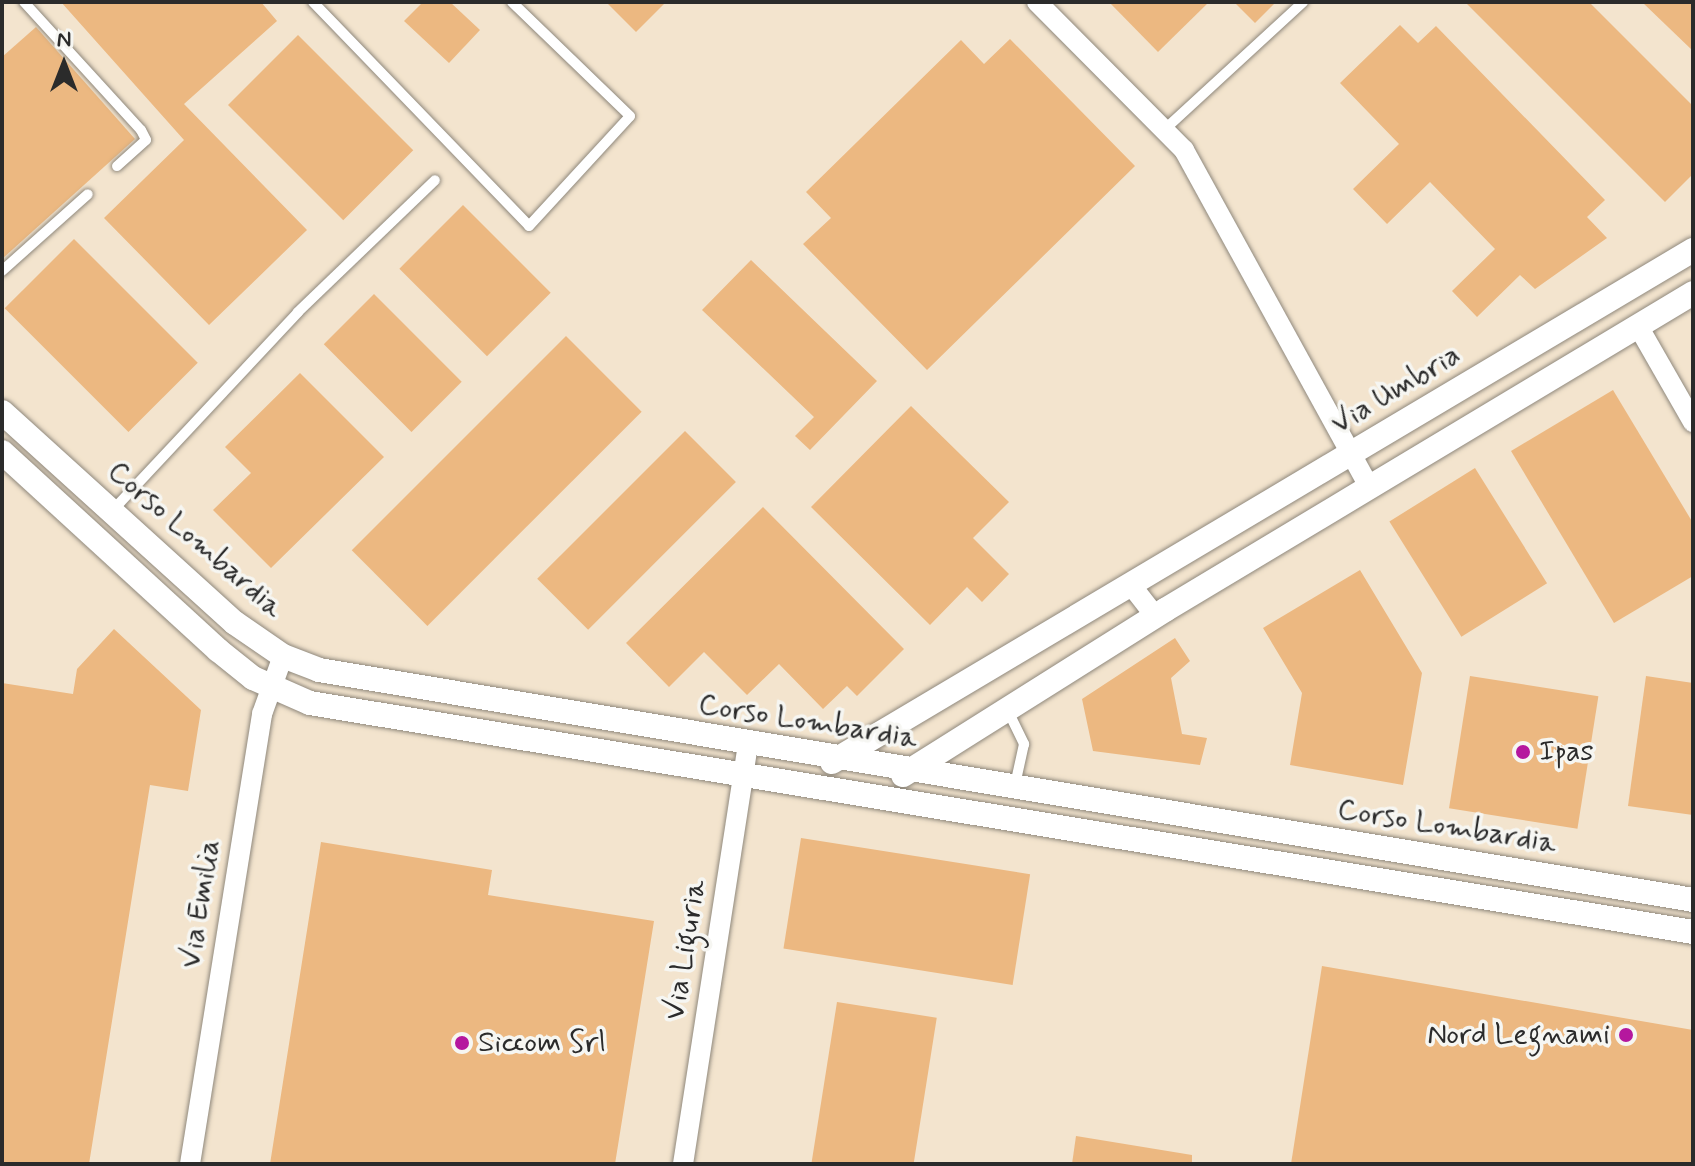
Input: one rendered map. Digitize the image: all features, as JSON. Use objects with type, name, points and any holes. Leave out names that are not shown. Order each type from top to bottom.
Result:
[{"type":"street","points":[[1037,2],[1184,150],[1369,487]]},
{"type":"street","name":"Via Umbria","points":[[796,785],[1693,250]]},
{"type":"street","points":[[872,797],[1155,616],[1693,293]]},
{"type":"street","points":[[1638,326],[1693,422]]},
{"type":"street","name":"Corso Lombardia","points":[[2,412],[235,623],[283,656],[372,682],[1693,900]]},
{"type":"street","name":"Corso Lombardia","points":[[2,452],[218,650],[270,687],[310,703],[1693,932]]},
{"type":"street","points":[[1131,585],[1155,616]]},
{"type":"street","name":"Via Emilia","points":[[190,1164],[270,687],[283,656]]},
{"type":"street","points":[[512,738],[517,706]]},
{"type":"street","name":"Via Liguria","points":[[683,1164],[748,744]]},
{"type":"street","points":[[1100,835],[1106,803]]},
{"type":"street","points":[[1634,923],[1639,891]]},
{"type":"lane","points":[[24,2],[141,130],[146,140],[117,166]]},
{"type":"lane","points":[[313,2],[529,226],[630,116],[512,2]]},
{"type":"lane","points":[[1164,130],[1303,2]]},
{"type":"lane","points":[[111,511],[298,312],[435,180]]},
{"type":"lane","points":[[2,271],[88,194]]},
{"type":"lane","points":[[1007,710],[1024,744],[1014,788]]},
{"type":"building","points":[[61,2],[261,2],[277,21],[184,104],[307,230],[209,325],[104,218],[184,140]]},
{"type":"building","points":[[423,2],[450,2],[480,30],[449,63],[404,21]]},
{"type":"building","points":[[606,2],[666,2],[636,32]]},
{"type":"building","points":[[1109,2],[1209,2],[1158,52]]},
{"type":"building","points":[[1234,2],[1276,2],[1255,23]]},
{"type":"building","points":[[1465,2],[1589,2],[1693,106],[1693,174],[1665,202]]},
{"type":"building","points":[[1642,2],[1693,2],[1693,51]]},
{"type":"building","points":[[1400,25],[1418,43],[1436,26],[1605,200],[1587,217],[1607,238],[1535,289],[1520,275],[1477,317],[1452,291],[1495,249],[1430,182],[1387,224],[1353,189],[1399,144],[1340,83]]},
{"type":"building","points":[[36,27],[135,139],[2,259],[2,57]]},
{"type":"building","points":[[298,35],[413,150],[343,220],[228,105]]},
{"type":"building","points":[[1010,39],[1135,166],[927,370],[803,244],[831,218],[806,192],[961,40],[984,64]]},
{"type":"building","points":[[463,205],[551,293],[487,356],[399,269]]},
{"type":"building","points":[[74,239],[198,363],[128,432],[5,308]]},
{"type":"building","points":[[751,260],[877,381],[810,450],[795,436],[814,417],[702,310]]},
{"type":"building","points":[[374,294],[462,382],[411,432],[324,344]]},
{"type":"building","points":[[566,336],[642,412],[427,626],[352,550]]},
{"type":"building","points":[[300,373],[384,457],[271,568],[213,510],[251,473],[225,447]]},
{"type":"building","points":[[1613,390],[1693,523],[1693,576],[1614,623],[1511,451]]},
{"type":"building","points":[[911,406],[1009,502],[973,538],[1009,574],[982,602],[967,587],[930,625],[811,507]]},
{"type":"building","points":[[685,431],[736,482],[588,630],[537,579]]},
{"type":"building","points":[[1475,468],[1547,583],[1461,637],[1389,522]]},
{"type":"building","points":[[763,507],[904,649],[857,696],[847,686],[823,709],[779,664],[747,695],[704,652],[669,687],[626,643]]},
{"type":"building","points":[[1360,570],[1422,673],[1403,785],[1290,765],[1302,693],[1263,628]]},
{"type":"building","points":[[114,629],[201,710],[188,791],[150,785],[89,1164],[2,1164],[2,683],[73,694],[77,669]]},
{"type":"building","points":[[1175,638],[1190,661],[1171,678],[1182,734],[1207,738],[1200,765],[1093,751],[1082,699]]},
{"type":"building","name":"Ipas","points":[[1470,676],[1598,696],[1577,829],[1449,808]]},
{"type":"building","name":"Ipas","points":[[1646,676],[1693,683],[1693,815],[1628,806]]},
{"type":"building","points":[[801,838],[1030,874],[1013,985],[783,949]]},
{"type":"building","name":"Siccom Srl","points":[[321,842],[492,870],[488,895],[654,921],[615,1164],[270,1164]]},
{"type":"building","points":[[1322,966],[1693,1030],[1693,1164],[1291,1164]]},
{"type":"building","points":[[837,1002],[937,1018],[914,1164],[811,1164]]},
{"type":"building","points":[[1076,1136],[1192,1155],[1192,1164],[1072,1164]]},
{"type":"place","name":"Ipas","points":[[1523,752]]},
{"type":"place","name":"Nord Legnami","points":[[1626,1035]]},
{"type":"place","name":"Siccom Srl","points":[[462,1043]]}]
